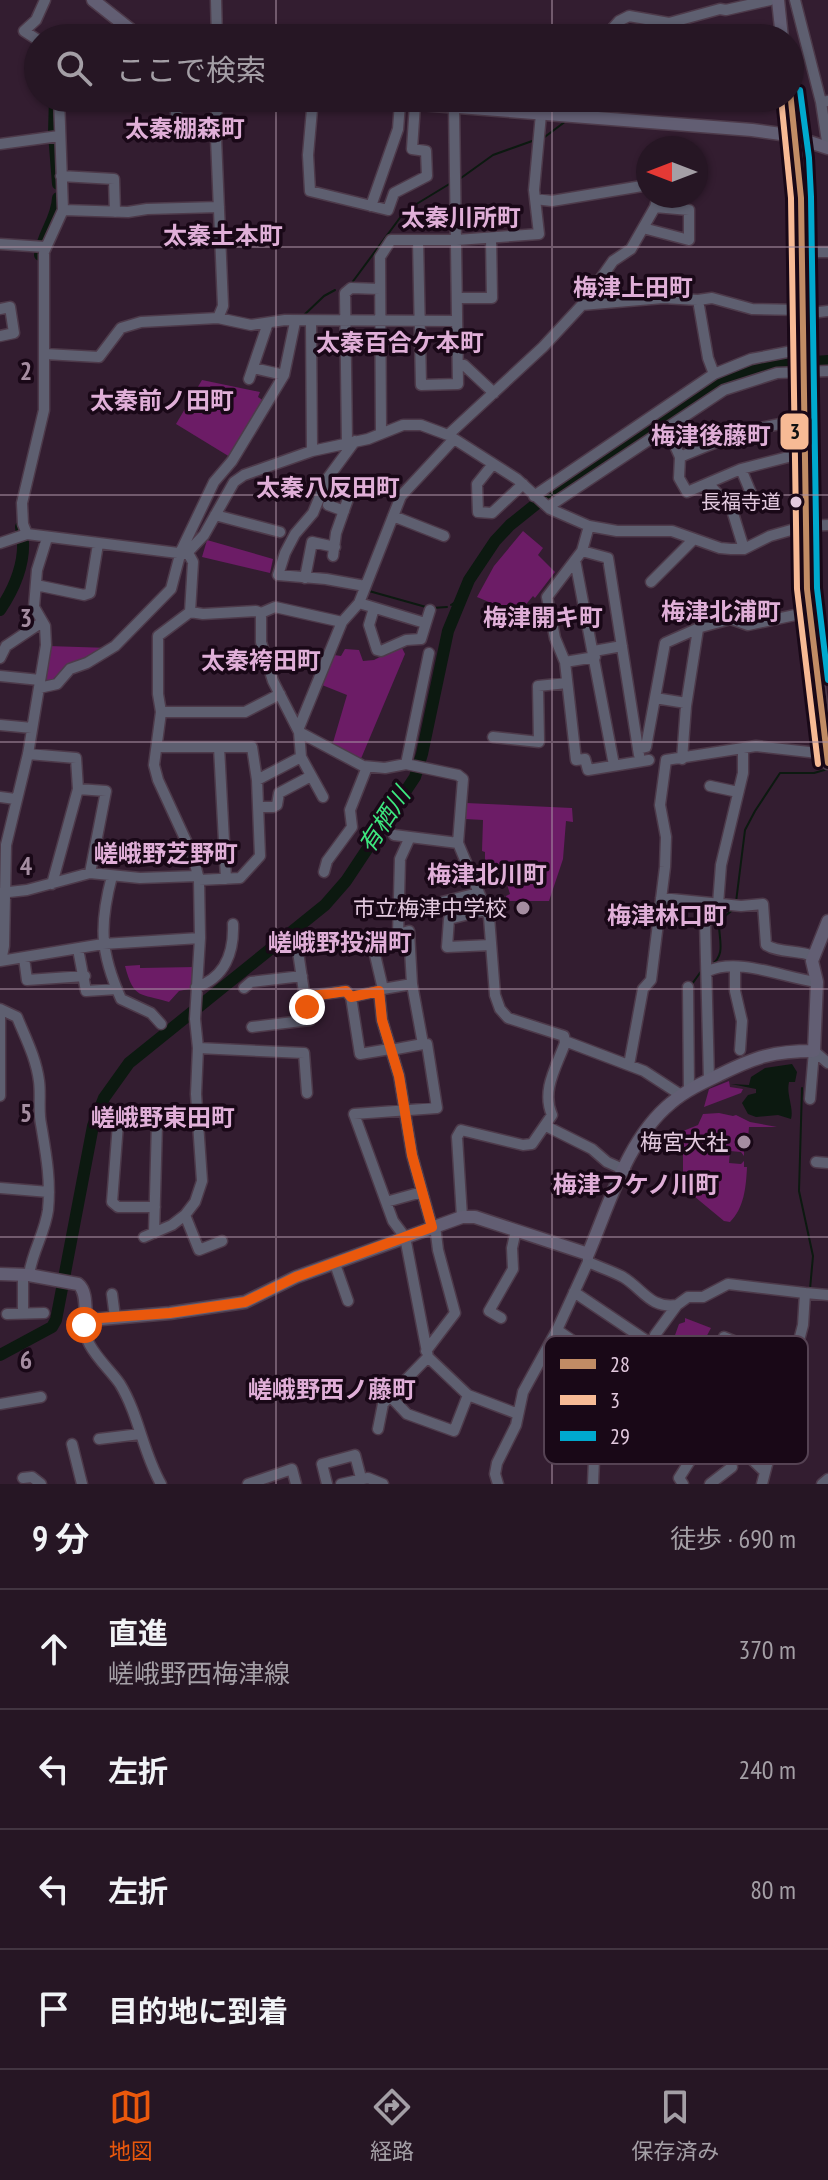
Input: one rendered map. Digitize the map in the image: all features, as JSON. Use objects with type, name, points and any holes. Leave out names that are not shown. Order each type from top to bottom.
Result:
[{"type":"main road","points":[[93,0],[122,23]]},
{"type":"main road","points":[[778,0],[781,24]]},
{"type":"main road","points":[[519,112],[752,130],[797,138],[828,148]]},
{"type":"main road","points":[[793,112],[803,252],[805,526],[809,612],[824,696],[827,758]]},
{"type":"main road","points":[[0,1274],[54,1278],[82,1288],[86,1319],[170,1313],[245,1302],[296,1277],[462,1217],[475,1217],[516,1230],[588,1258],[625,1170],[651,1123],[685,1093],[760,1056],[814,1051],[817,982],[813,956],[828,921]]},
{"type":"street","points":[[32,24],[45,0]]},
{"type":"street","points":[[216,0],[217,24]]},
{"type":"street","points":[[616,24],[629,16],[669,23],[770,0]]},
{"type":"street","points":[[795,0],[802,24]]},
{"type":"street","points":[[804,32],[824,102],[828,148]]},
{"type":"street","points":[[24,535],[22,503],[44,410],[42,247],[63,210],[59,112]]},
{"type":"street","points":[[176,112],[177,127]]},
{"type":"street","points":[[217,112],[223,306],[218,318]]},
{"type":"street","points":[[312,112],[307,187],[310,191],[388,210],[394,193],[427,176],[426,151],[412,149],[414,112]]},
{"type":"street","points":[[371,206],[398,129],[399,112]]},
{"type":"street","points":[[418,240],[421,385],[458,384],[454,112]]},
{"type":"street","points":[[381,432],[380,257],[391,240],[457,240],[539,234],[535,199],[541,114]]},
{"type":"street","points":[[0,144],[59,136]]},
{"type":"street","points":[[61,176],[114,179],[115,212]]},
{"type":"street","points":[[535,199],[552,201],[636,187]]},
{"type":"street","points":[[63,210],[115,212],[219,207]]},
{"type":"street","points":[[298,731],[342,622],[359,603],[401,496],[451,437],[582,305],[613,261],[631,249],[654,208]]},
{"type":"street","points":[[643,228],[689,240],[689,210],[681,208]]},
{"type":"street","points":[[457,298],[492,298],[491,238]]},
{"type":"street","points":[[0,244],[42,247]]},
{"type":"street","points":[[803,252],[828,252]]},
{"type":"street","points":[[365,586],[278,575],[285,553],[301,524],[313,513],[327,479],[351,442],[345,293],[351,288],[380,289]]},
{"type":"street","points":[[582,305],[648,302],[663,298],[712,298],[758,310],[828,311]]},
{"type":"street","points":[[698,300],[708,358],[714,374]]},
{"type":"street","points":[[0,309],[10,307],[14,333],[0,336]]},
{"type":"street","points":[[45,354],[99,357],[121,328],[129,324],[218,318],[251,325],[285,320],[457,321]]},
{"type":"street","points":[[0,676],[57,684],[70,669],[115,646],[171,589],[214,482],[232,461],[284,375],[295,322]]},
{"type":"street","points":[[311,322],[312,451]]},
{"type":"street","points":[[249,379],[268,323]]},
{"type":"street","points":[[535,497],[631,426],[714,374],[751,359],[804,352]]},
{"type":"street","points":[[458,364],[464,365],[494,393]]},
{"type":"street","points":[[253,368],[284,375]]},
{"type":"street","points":[[547,506],[724,390],[777,373],[828,371]]},
{"type":"street","points":[[680,457],[725,438],[777,423],[804,421]]},
{"type":"street","points":[[184,554],[204,535],[234,482],[244,475],[312,451],[368,439],[403,425],[421,425],[451,437],[523,484],[547,506],[589,526],[617,531],[672,531],[720,548],[744,549],[770,536],[805,526],[828,525]]},
{"type":"street","points":[[660,432],[672,439],[680,457],[679,478],[687,492],[741,469],[796,455],[805,456]]},
{"type":"street","points":[[493,464],[477,484],[478,512],[492,513],[523,484]]},
{"type":"street","points":[[732,510],[751,493],[741,469]]},
{"type":"street","points":[[709,484],[732,510],[744,549]]},
{"type":"street","points":[[305,578],[312,542],[334,552],[336,533],[348,499]]},
{"type":"street","points":[[328,505],[344,511]]},
{"type":"street","points":[[215,515],[280,532]]},
{"type":"street","points":[[393,516],[436,537]]},
{"type":"street","points":[[579,555],[608,558],[638,749],[645,761],[588,770],[585,759],[576,760],[565,662],[555,638],[547,597],[579,555],[589,526]]},
{"type":"street","points":[[0,543],[24,535],[184,554],[193,562],[190,612]]},
{"type":"street","points":[[47,538],[37,570],[34,607],[42,622],[46,645],[28,754],[6,845],[2,893],[4,946],[0,961],[103,944],[200,938]]},
{"type":"street","points":[[651,582],[694,539]]},
{"type":"street","points":[[36,585],[84,595],[90,593],[98,544]]},
{"type":"street","points":[[579,555],[614,765]]},
{"type":"street","points":[[261,613],[275,602],[342,622]]},
{"type":"street","points":[[359,603],[425,623]]},
{"type":"street","points":[[374,608],[369,625],[377,650],[381,651],[406,640],[421,639],[430,610]]},
{"type":"street","points":[[155,1207],[118,1207],[112,1202],[118,1124],[123,1118],[157,1123],[155,1207],[149,1235],[172,1225],[185,1215],[195,1202],[202,1181],[195,1019],[200,938],[198,878],[193,856],[154,765],[161,712],[158,636],[190,612],[261,613]]},
{"type":"street","points":[[638,749],[646,747],[665,643],[731,619],[748,625],[809,612]]},
{"type":"street","points":[[261,613],[261,642],[280,694],[298,731],[301,757],[323,797]]},
{"type":"street","points":[[0,658],[6,646],[42,622]]},
{"type":"street","points":[[682,759],[686,703],[698,629]]},
{"type":"street","points":[[565,662],[622,646]]},
{"type":"street","points":[[413,766],[429,653]]},
{"type":"street","points":[[493,737],[539,742],[538,686],[567,683]]},
{"type":"street","points":[[161,712],[245,712],[280,694]]},
{"type":"street","points":[[655,698],[686,703]]},
{"type":"street","points":[[0,725],[32,728]]},
{"type":"street","points":[[298,731],[367,767],[413,766],[458,775],[463,779],[458,843],[489,917],[495,995],[500,1009],[508,1018],[629,1065],[685,1093],[690,1060],[688,987]]},
{"type":"street","points":[[629,1065],[643,989],[651,980],[661,898],[666,837],[660,805],[666,760],[756,746],[827,758]]},
{"type":"street","points":[[2,893],[90,873],[140,878],[240,878],[260,856],[257,780],[252,747],[157,747]]},
{"type":"street","points":[[219,747],[226,879]]},
{"type":"street","points":[[709,1080],[705,921],[714,904],[743,773],[743,748]]},
{"type":"street","points":[[28,754],[76,758],[78,789],[52,884]]},
{"type":"street","points":[[257,780],[301,757]]},
{"type":"street","points":[[324,872],[327,861],[352,827],[350,810],[367,767]]},
{"type":"street","points":[[258,807],[277,805],[279,793],[311,776]]},
{"type":"street","points":[[710,786],[738,792]]},
{"type":"street","points":[[78,789],[106,791],[90,873]]},
{"type":"street","points":[[0,797],[15,799]]},
{"type":"street","points":[[394,835],[458,843]]},
{"type":"street","points":[[398,935],[400,859],[410,837]]},
{"type":"street","points":[[112,876],[104,910],[103,944],[117,989],[121,999],[151,1013],[161,1024]]},
{"type":"street","points":[[398,913],[478,893]]},
{"type":"street","points":[[661,898],[741,906],[763,904],[766,945],[770,949],[797,950],[813,956]]},
{"type":"street","points":[[486,910],[449,919],[447,947],[491,945]]},
{"type":"street","points":[[196,993],[225,967],[233,924]]},
{"type":"street","points":[[378,1429],[383,1404],[427,1354],[455,1313],[412,1155],[406,1111],[382,1020],[381,990],[372,942],[409,931],[412,984],[423,1044]]},
{"type":"street","points":[[297,945],[304,992],[312,996],[346,991],[351,997],[360,1054],[427,1044],[437,1108],[354,1114],[393,1221],[405,1237],[427,1354],[468,1395],[518,1414]]},
{"type":"street","points":[[78,949],[86,991],[117,989]]},
{"type":"street","points":[[24,958],[27,980],[85,976]]},
{"type":"street","points":[[708,971],[717,967],[761,968],[797,980],[817,982]]},
{"type":"street","points":[[735,968],[735,991],[742,1021],[740,1050]]},
{"type":"street","points":[[244,988],[251,982],[302,976]]},
{"type":"street","points":[[351,997],[412,984]]},
{"type":"street","points":[[252,1027],[310,1020],[307,1007],[312,996]]},
{"type":"street","points":[[0,1009],[17,1017],[35,1058],[40,1088],[40,1123],[49,1167],[44,1232],[26,1275],[23,1313]]},
{"type":"street","points":[[0,1019],[0,1096]]},
{"type":"street","points":[[462,1217],[457,1137],[461,1130],[523,1145],[532,1144],[552,1115],[547,1104],[547,1091],[565,1038]]},
{"type":"street","points":[[198,1048],[304,1053],[307,1093]]},
{"type":"street","points":[[814,1051],[828,1063]]},
{"type":"street","points":[[810,1099],[814,1051]]},
{"type":"street","points":[[546,1126],[625,1170]]},
{"type":"street","points":[[816,1162],[828,1163]]},
{"type":"street","points":[[0,1188],[49,1192]]},
{"type":"street","points":[[386,1202],[422,1192]]},
{"type":"street","points":[[185,1215],[199,1250],[222,1241]]},
{"type":"street","points":[[501,1318],[489,1311],[513,1269],[512,1248],[516,1230]]},
{"type":"street","points":[[554,1336],[588,1258],[626,1279],[653,1302],[677,1305]]},
{"type":"street","points":[[335,1264],[348,1301]]},
{"type":"street","points":[[655,1336],[677,1305],[688,1297],[703,1297],[728,1284],[828,1295]]},
{"type":"street","points":[[574,1292],[640,1336]]},
{"type":"street","points":[[800,1336],[805,1293]]},
{"type":"street","points":[[112,1294],[115,1317]]},
{"type":"street","points":[[7,1314],[44,1313]]},
{"type":"street","points":[[86,1319],[87,1338],[126,1394],[161,1484]]},
{"type":"street","points":[[557,1330],[566,1336]]},
{"type":"street","points":[[498,1484],[495,1474],[497,1463],[516,1425],[523,1392],[544,1354]]},
{"type":"street","points":[[390,1396],[407,1414],[454,1431],[468,1395]]},
{"type":"street","points":[[0,1404],[41,1397]]},
{"type":"street","points":[[99,1439],[140,1434]]},
{"type":"street","points":[[72,1444],[82,1484]]},
{"type":"street","points":[[327,1484],[322,1464],[355,1455],[361,1478]]},
{"type":"street","points":[[593,1484],[594,1464]]},
{"type":"street","points":[[683,1484],[679,1478],[688,1464]]},
{"type":"street","points":[[757,1464],[765,1472]]},
{"type":"street","points":[[762,1484],[767,1464]]},
{"type":"street","points":[[710,1484],[732,1467]]},
{"type":"street","points":[[248,1484],[292,1469],[296,1484]]},
{"type":"street","points":[[23,1478],[32,1477],[41,1484]]},
{"type":"street","points":[[341,1484],[361,1478],[383,1484]]},
{"type":"street","points":[[822,1484],[828,1479]]},
{"type":"shaded area","points":[[202,380],[260,392],[258,397],[264,401],[230,457],[176,424]]},
{"type":"shaded area","points":[[523,531],[543,548],[538,555],[555,572],[535,598],[533,596],[523,608],[513,611],[514,621],[499,619],[503,608],[477,597],[494,566]]},
{"type":"shaded area","points":[[207,540],[273,559],[270,573],[202,557]]},
{"type":"shaded area","points":[[48,646],[110,648],[41,687]]},
{"type":"shaded area","points":[[401,646],[405,654],[360,761],[332,746],[347,695],[322,685],[334,655],[341,656],[345,649],[359,650],[363,661],[374,660]]},
{"type":"shaded area","points":[[466,803],[572,808],[573,822],[566,821],[563,859],[549,901],[507,901],[506,896],[510,894],[501,865],[485,868],[483,820],[465,819]]},
{"type":"shaded area","points":[[140,965],[140,968],[195,967],[194,988],[179,991],[169,1002],[145,996],[135,990],[125,966]]},
{"type":"shaded area","points":[[792,1064],[797,1072],[795,1082],[789,1082],[788,1087],[791,1119],[778,1115],[756,1117],[748,1114],[742,1103],[748,1095],[756,1093],[756,1089],[731,1084],[749,1085],[751,1077],[765,1068]]},
{"type":"shaded area","points":[[729,1081],[730,1087],[743,1089],[741,1093],[704,1107],[709,1089]]},
{"type":"shaded area","points":[[719,1113],[777,1127],[749,1127],[744,1156],[741,1152],[730,1151],[729,1163],[741,1164],[744,1161],[744,1167],[747,1167],[741,1204],[730,1222],[724,1221],[683,1187],[683,1131],[698,1125],[703,1114]]},
{"type":"shaded area","points":[[685,1318],[711,1328],[707,1336],[675,1336],[679,1324],[685,1322]]},
{"type":"waterway","points":[[55,112],[58,184]]},
{"type":"waterway","points":[[542,139],[566,121]]},
{"type":"waterway","points":[[461,178],[493,155],[535,140]]},
{"type":"waterway","points":[[351,284],[405,211],[451,183]]},
{"type":"waterway","points":[[40,255],[58,198]]},
{"type":"waterway","points":[[302,317],[335,290]]},
{"type":"waterway","name":"有栖川","points":[[0,1355],[52,1327],[56,1320],[93,1126],[104,1098],[129,1063],[325,905],[346,881],[415,777],[448,631],[469,580],[495,541],[545,497],[708,386],[763,366],[828,361]]},
{"type":"waterway","points":[[250,441],[282,388]]},
{"type":"waterway","points":[[0,610],[11,591],[22,560],[21,527]]},
{"type":"waterway","points":[[369,591],[426,607]]},
{"type":"waterway","name":"有栖川","points":[[451,605],[461,598]]},
{"type":"waterway","points":[[432,608],[447,607]]},
{"type":"waterway","points":[[736,902],[745,830],[780,773],[814,773],[828,769]]},
{"type":"waterway","points":[[711,965],[720,951],[719,921],[735,908]]},
{"type":"waterway","points":[[692,984],[702,970]]},
{"type":"waterway","points":[[802,1088],[799,1191],[813,1256],[810,1289]]},
{"type":"transit line","name":"3","points":[[782,112],[791,198],[797,589],[818,764]]},
{"type":"transit line","name":"28","points":[[792,112],[801,198],[807,589],[828,763]]},
{"type":"transit line","name":"29","points":[[803,112],[811,197],[817,588],[828,680]]},
{"type":"place","name":"長福寺道","points":[[796,502]]},
{"type":"place","name":"市立梅津中学校","points":[[523,908]]},
{"type":"place","name":"梅宮大社","points":[[744,1142]]},
{"type":"district","name":"太秦棚森町","points":[[185,128]]},
{"type":"district","name":"太秦川所町","points":[[461,217]]},
{"type":"district","name":"太秦土本町","points":[[223,235]]},
{"type":"district","name":"梅津上田町","points":[[633,287]]},
{"type":"district","name":"太秦百合ケ本町","points":[[400,342]]},
{"type":"district","name":"太秦前ノ田町","points":[[162,400]]},
{"type":"district","name":"梅津後藤町","points":[[711,435]]},
{"type":"district","name":"太秦八反田町","points":[[328,487]]},
{"type":"district","name":"梅津北浦町","points":[[721,611]]},
{"type":"district","name":"梅津開キ町","points":[[543,617]]},
{"type":"district","name":"太秦袴田町","points":[[261,660]]},
{"type":"district","name":"嵯峨野芝野町","points":[[166,853]]},
{"type":"district","name":"梅津北川町","points":[[487,874]]},
{"type":"district","name":"梅津林口町","points":[[667,915]]},
{"type":"district","name":"嵯峨野投淵町","points":[[340,942]]},
{"type":"district","name":"嵯峨野東田町","points":[[163,1117]]},
{"type":"district","name":"梅津フケノ川町","points":[[636,1184]]},
{"type":"district","name":"嵯峨野西ノ藤町","points":[[332,1389]]},
{"type":"route","points":[[84,1325],[86,1319],[133,1317],[245,1302],[296,1277],[432,1227],[412,1155],[399,1076],[382,1020],[379,991],[351,997],[346,991],[312,996],[307,1007]]}]
